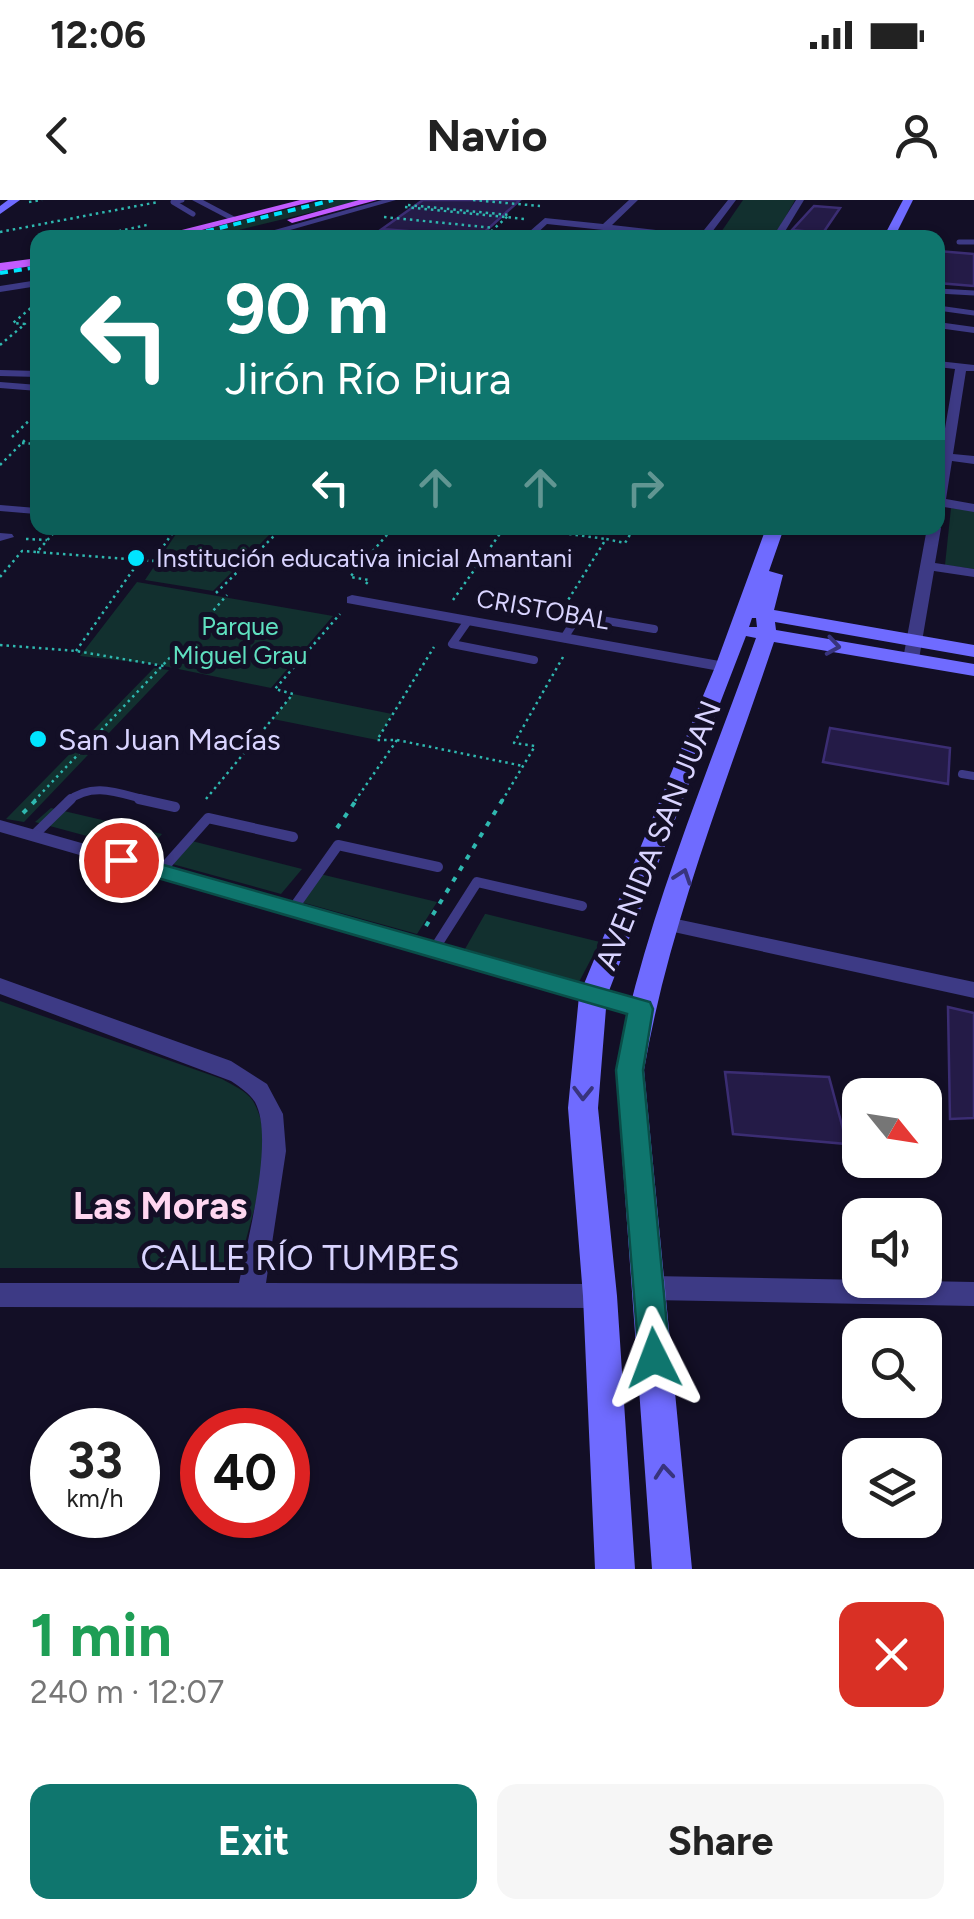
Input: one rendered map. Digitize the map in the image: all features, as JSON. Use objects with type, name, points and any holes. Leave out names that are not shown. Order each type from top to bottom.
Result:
[{"type":"main road","points":[[189,230],[312,200]]},
{"type":"main road","points":[[268,230],[372,200]]},
{"type":"main road","points":[[4,266],[30,262]]},
{"type":"main road","points":[[0,286],[30,281]]},
{"type":"street","points":[[196,200],[235,219]]},
{"type":"street","points":[[605,227],[634,200]]},
{"type":"street","points":[[711,230],[732,200]]},
{"type":"street","points":[[781,230],[800,200]]},
{"type":"street","points":[[892,230],[908,200],[917,200],[904,230]]},
{"type":"street","points":[[0,211],[9,201]]},
{"type":"street","points":[[320,216],[391,202]]},
{"type":"street","points":[[535,230],[545,221],[635,230]]},
{"type":"street","points":[[945,326],[974,330]]},
{"type":"street","points":[[945,462],[954,408],[968,368]]},
{"type":"street","points":[[0,372],[30,374]]},
{"type":"street","points":[[954,408],[974,411]]},
{"type":"street","points":[[946,456],[974,460]]},
{"type":"street","points":[[945,505],[974,508]]},
{"type":"street","name":"AVENIDA SAN JUAN","points":[[672,1569],[630,1070],[641,1009],[753,622],[773,535]]},
{"type":"street","name":"AVENIDA SAN JUAN","points":[[614,1569],[600,1296],[583,1108],[593,996],[726,667],[764,604],[789,535]]},
{"type":"street","points":[[914,650],[933,535]]},
{"type":"street","points":[[927,566],[974,573]]},
{"type":"street","name":"CRISTOBAL","points":[[352,600],[726,667]]},
{"type":"street","points":[[753,622],[914,650],[974,670]]},
{"type":"street","points":[[914,650],[974,651]]},
{"type":"street","points":[[5,827],[641,1009]]},
{"type":"street","points":[[666,924],[974,990]]},
{"type":"street","points":[[0,986],[223,1066],[248,1078],[263,1095],[275,1134],[252,1292]]},
{"type":"street","points":[[651,1288],[974,1294]]},
{"type":"street","name":"CALLE RÍO TUMBES","points":[[0,1295],[252,1292],[600,1296]]},
{"type":"lane","points":[[182,200],[173,202],[193,214]]},
{"type":"lane","points":[[959,242],[974,242]]},
{"type":"lane","points":[[945,292],[974,294]]},
{"type":"lane","points":[[945,309],[974,313]]},
{"type":"lane","points":[[0,385],[30,387]]},
{"type":"lane","points":[[0,508],[30,510]]},
{"type":"lane","points":[[561,638],[578,616],[654,628]]},
{"type":"lane","points":[[454,618],[452,644],[534,660]]},
{"type":"lane","points":[[962,774],[974,776]]},
{"type":"lane","points":[[34,835],[82,790],[94,788],[176,808]]},
{"type":"lane","points":[[160,872],[208,818],[293,836]]},
{"type":"lane","points":[[292,910],[338,845],[438,867]]},
{"type":"lane","points":[[424,948],[477,882],[582,906]]},
{"type":"path","points":[[0,232],[167,200]]},
{"type":"path","points":[[473,200],[554,208]]},
{"type":"path","points":[[491,214],[387,206],[391,202],[491,214],[506,217],[545,221]]},
{"type":"path","points":[[342,213],[494,228],[506,217]]},
{"type":"path","points":[[0,345],[24,324],[13,323],[30,309]]},
{"type":"path","points":[[12,437],[30,420]]},
{"type":"path","points":[[0,465],[28,438]]},
{"type":"path","points":[[22,443],[30,444]]},
{"type":"path","points":[[38,552],[52,535]]},
{"type":"path","points":[[0,576],[22,551],[152,562],[171,535]]},
{"type":"path","points":[[216,593],[275,535]]},
{"type":"path","points":[[197,810],[293,694],[274,690],[369,580],[350,578],[387,535]]},
{"type":"path","points":[[500,535],[454,618],[377,740],[397,740],[523,766]]},
{"type":"path","points":[[576,535],[625,542],[630,535]]},
{"type":"path","points":[[424,948],[535,746],[514,744],[606,539]]},
{"type":"path","points":[[76,651],[140,560]]},
{"type":"path","points":[[204,620],[227,595]]},
{"type":"path","points":[[0,645],[76,651],[164,666]]},
{"type":"path","points":[[5,827],[180,647]]},
{"type":"path","points":[[335,831],[397,740]]},
{"type":"green space","points":[[325,200],[362,200],[239,230],[203,230]]},
{"type":"green space","points":[[743,200],[795,200],[778,230],[722,230]]},
{"type":"green space","points":[[951,508],[974,511],[974,569],[945,565]]},
{"type":"green space","points":[[175,535],[269,535],[213,591],[145,580]]},
{"type":"green space","name":"Parque Miguel Grau","points":[[137,582],[333,616],[271,688],[154,664],[80,656]]},
{"type":"green space","points":[[154,668],[169,670],[24,822],[6,819]]},
{"type":"green space","points":[[293,694],[392,714],[377,740],[273,719]]},
{"type":"green space","points":[[51,808],[162,834],[146,852],[35,822]]},
{"type":"green space","points":[[184,839],[302,869],[281,894],[165,862]]},
{"type":"green space","points":[[320,874],[437,902],[417,934],[301,902]]},
{"type":"green space","points":[[485,914],[600,942],[579,982],[465,949]]},
{"type":"green space","points":[[0,1001],[222,1079],[250,1097],[261,1119],[263,1161],[239,1268],[0,1268]]},
{"type":"building","points":[[423,200],[520,200],[487,230],[382,229]]},
{"type":"building","points":[[814,206],[840,208],[825,230],[792,230]]},
{"type":"building","points":[[945,252],[974,254],[974,286],[945,284]]},
{"type":"building","points":[[830,728],[950,748],[948,784],[823,762]]},
{"type":"building","points":[[948,1007],[974,1013],[974,1118],[950,1119]]},
{"type":"building","points":[[725,1072],[829,1077],[842,1125],[842,1144],[733,1134]]},
{"type":"railway","points":[[211,230],[333,200]]},
{"type":"railway","points":[[0,273],[30,268]]},
{"type":"place","name":"Institución educativa inicial Amantani","points":[[136,558]]},
{"type":"place","name":"San Juan Macías","points":[[38,739]]},
{"type":"district","name":"Las Moras","points":[[160,1206]]},
{"type":"route","points":[[121,860],[641,1009],[630,1070],[654,1358]]}]
